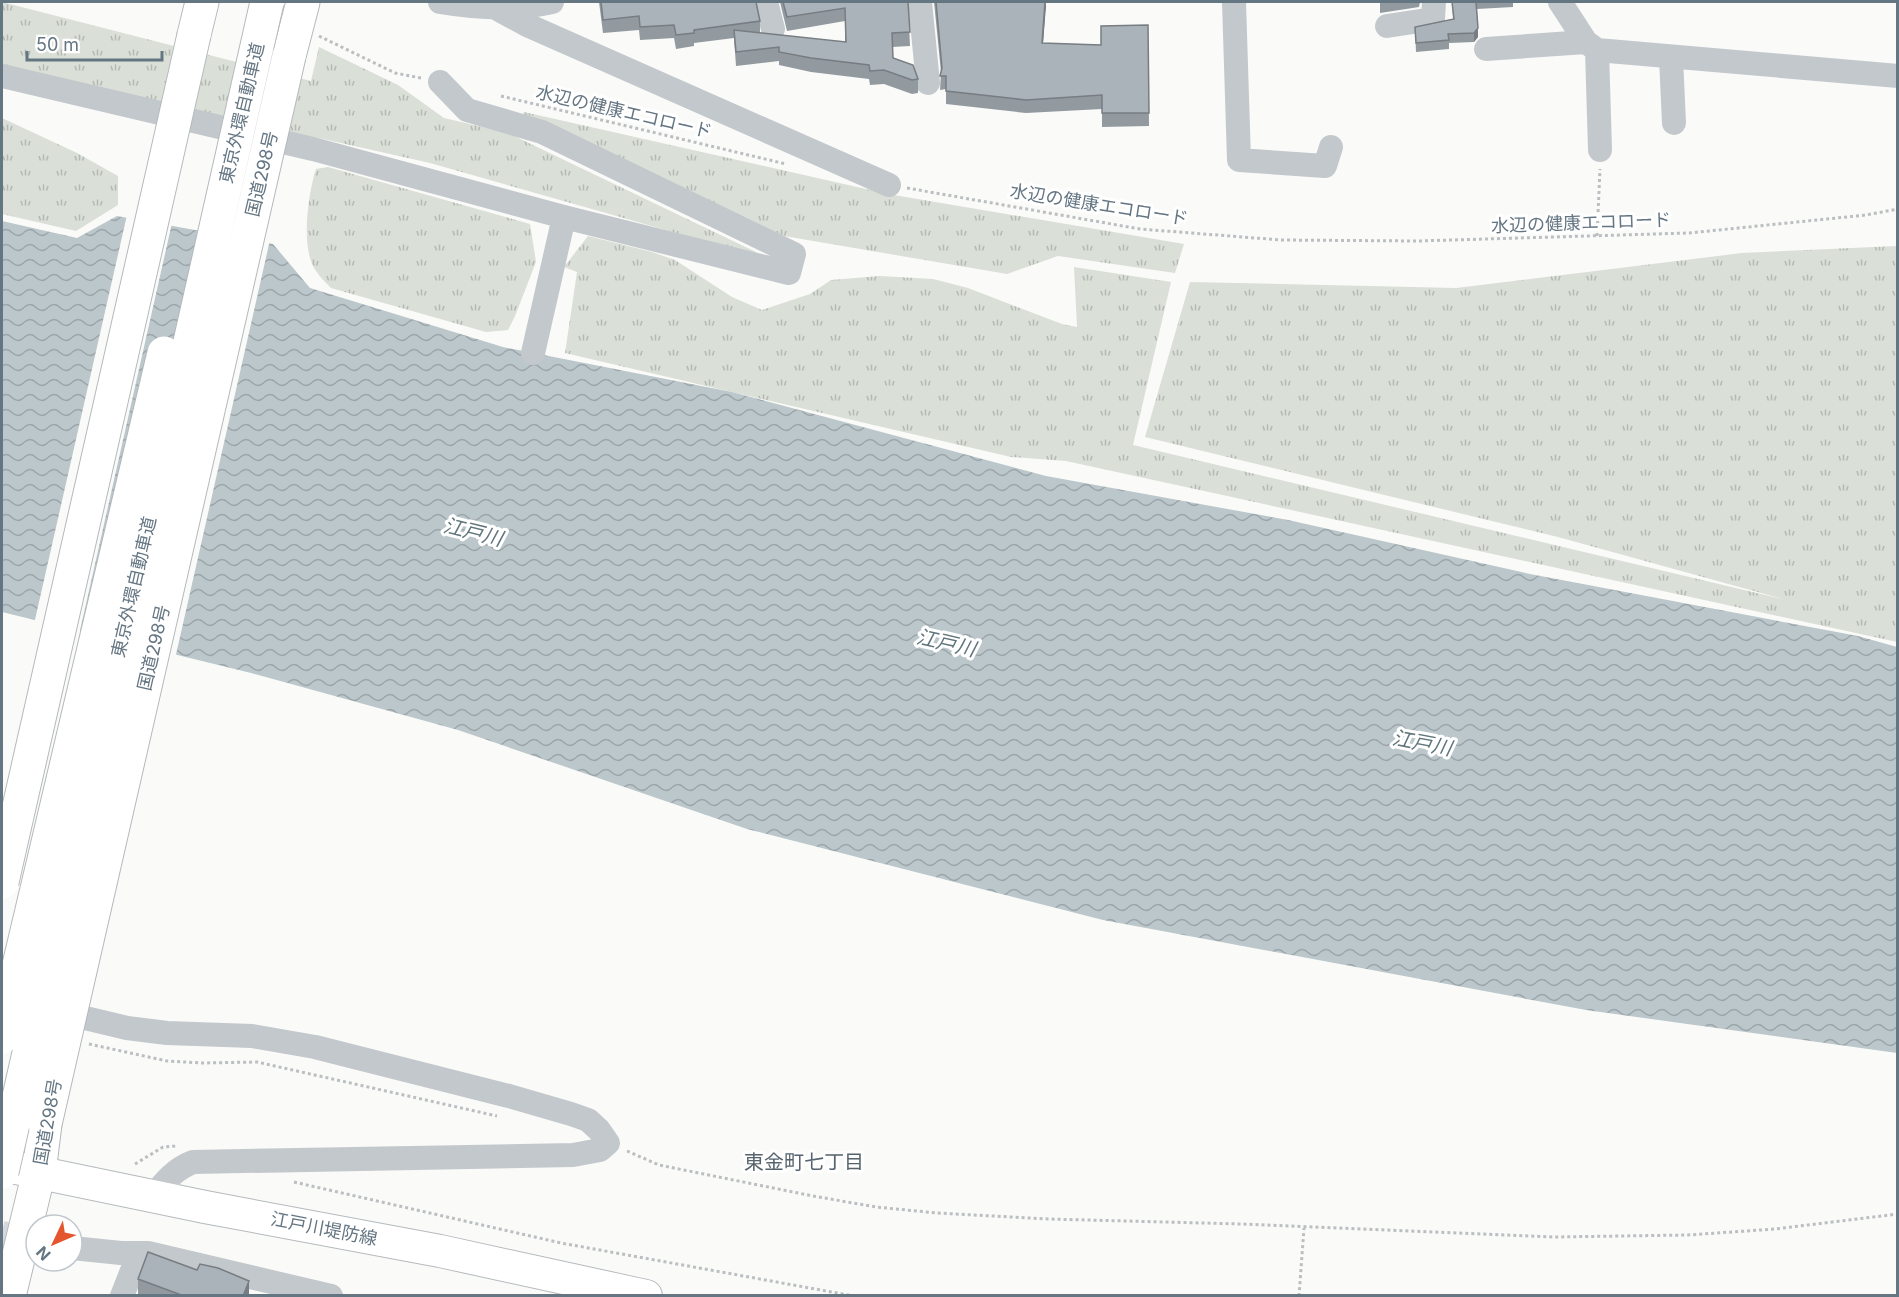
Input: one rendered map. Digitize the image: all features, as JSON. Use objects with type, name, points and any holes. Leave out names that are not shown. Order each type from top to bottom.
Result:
[{"type":"highway","points":[[2,882],[202,2]]},
{"type":"highway","name":"東京外環自動車道","points":[[2,1037],[247,2]]},
{"type":"highway","name":"東京外環自動車道","points":[[2,1172],[267,2]]},
{"type":"highway","name":"国道298号","points":[[10,1294],[39,1172],[45,1124],[303,2]]},
{"type":"main road","name":"江戸川堤防線","points":[[2,1164],[153,1196],[440,1251],[646,1296]]},
{"type":"street","points":[[440,2],[492,6],[530,6],[552,2]]},
{"type":"street","points":[[766,2],[773,29]]},
{"type":"street","points":[[920,2],[928,83]]},
{"type":"street","points":[[1234,2],[1239,160],[1325,166],[1331,147]]},
{"type":"street","points":[[1387,26],[1433,19],[1434,2]]},
{"type":"street","points":[[1560,2],[1591,46],[1600,150]]},
{"type":"street","points":[[492,6],[527,25],[889,185]]},
{"type":"street","points":[[1486,49],[1591,46],[1671,58],[1898,76]]},
{"type":"street","points":[[1671,58],[1674,123]]},
{"type":"street","points":[[2,76],[313,149],[564,217],[789,273],[794,254],[542,132],[467,110],[440,82]]},
{"type":"street","points":[[533,353],[564,217]]},
{"type":"street","points":[[2,998],[127,1028],[167,1033],[252,1036],[315,1047],[571,1114],[588,1120],[608,1143],[600,1150],[573,1155],[194,1162],[180,1167],[166,1178],[153,1196]]},
{"type":"street","points":[[84,1249],[121,1254],[148,1253],[288,1291],[331,1296]]},
{"type":"street","points":[[122,1296],[135,1263],[136,1253]]},
{"type":"path","points":[[318,36],[395,73],[440,82]]},
{"type":"path","name":"水辺の健康エコロード","points":[[497,95],[792,165]]},
{"type":"path","points":[[1597,236],[1600,150]]},
{"type":"path","name":"水辺の健康エコロード","points":[[889,185],[1140,229],[1281,240],[1418,241],[1689,233],[1866,215],[1898,209]]},
{"type":"path","points":[[82,1042],[167,1061],[257,1062],[481,1113]]},
{"type":"path","points":[[629,1152],[659,1165],[876,1207],[1048,1219],[1242,1224],[1554,1237],[1688,1235],[1775,1229],[1898,1215]]},
{"type":"path","points":[[298,1184],[561,1243],[854,1296]]},
{"type":"path","points":[[1299,1296],[1304,1228]]},
{"type":"green space","points":[[2,2],[311,81],[319,47],[398,85],[444,118],[508,133],[756,252],[754,255],[430,163],[2,67]]},
{"type":"green space","points":[[524,112],[888,194],[1184,244],[1175,273],[1058,256],[1007,274],[784,236],[522,116]]},
{"type":"green space","points":[[2,118],[77,153],[118,176],[118,205],[76,231],[2,214]]},
{"type":"green space","points":[[328,167],[530,224],[536,262],[508,330],[486,332],[331,288],[311,261],[307,236],[308,206],[316,169]]},
{"type":"green space","points":[[588,236],[675,260],[732,297],[762,310],[810,294],[831,280],[880,276],[933,279],[968,288],[1062,324],[1077,327],[1074,267],[1171,282],[1133,445],[1786,600],[1558,537],[1145,437],[1190,282],[1456,288],[1742,253],[1897,246],[1897,642],[1066,461],[1011,457],[565,353],[577,272],[564,267]]},
{"type":"water","name":"江戸川","points":[[117,216],[273,244],[310,288],[503,347],[732,392],[1046,476],[1288,520],[1530,574],[1858,636],[1897,647],[1897,1053],[1586,1010],[1103,920],[747,829],[458,730],[251,673],[2,612],[2,221],[77,238]]},
{"type":"pier","points":[[127,215],[172,223],[79,635],[34,624]]},
{"type":"pier","points":[[234,234],[270,240],[175,659],[138,650]]},
{"type":"building","points":[[601,2],[756,2],[760,21],[694,30],[694,33],[676,35],[674,25],[640,27],[639,16],[603,20]]},
{"type":"building","points":[[783,2],[908,2],[910,32],[892,33],[893,58],[913,65],[918,79],[912,80],[884,70],[870,71],[869,65],[779,52],[779,47],[736,52],[734,30],[846,42],[845,8],[787,17]]},
{"type":"building","points":[[936,2],[1045,2],[1042,43],[1101,45],[1101,26],[1148,25],[1149,113],[1102,113],[1102,95],[1026,100],[946,91],[946,76],[940,76],[942,68]]},
{"type":"building","points":[[1452,2],[1476,2],[1478,28],[1474,33],[1448,34],[1449,40],[1416,43],[1415,27],[1454,19]]},
{"type":"building","points":[[148,1252],[197,1270],[200,1264],[218,1268],[249,1281],[243,1296],[184,1296],[138,1279]]},
{"type":"tunnel","points":[[2,1233],[24,1238]]},
{"type":"district","name":"東金町七丁目","points":[[804,1162]]}]
